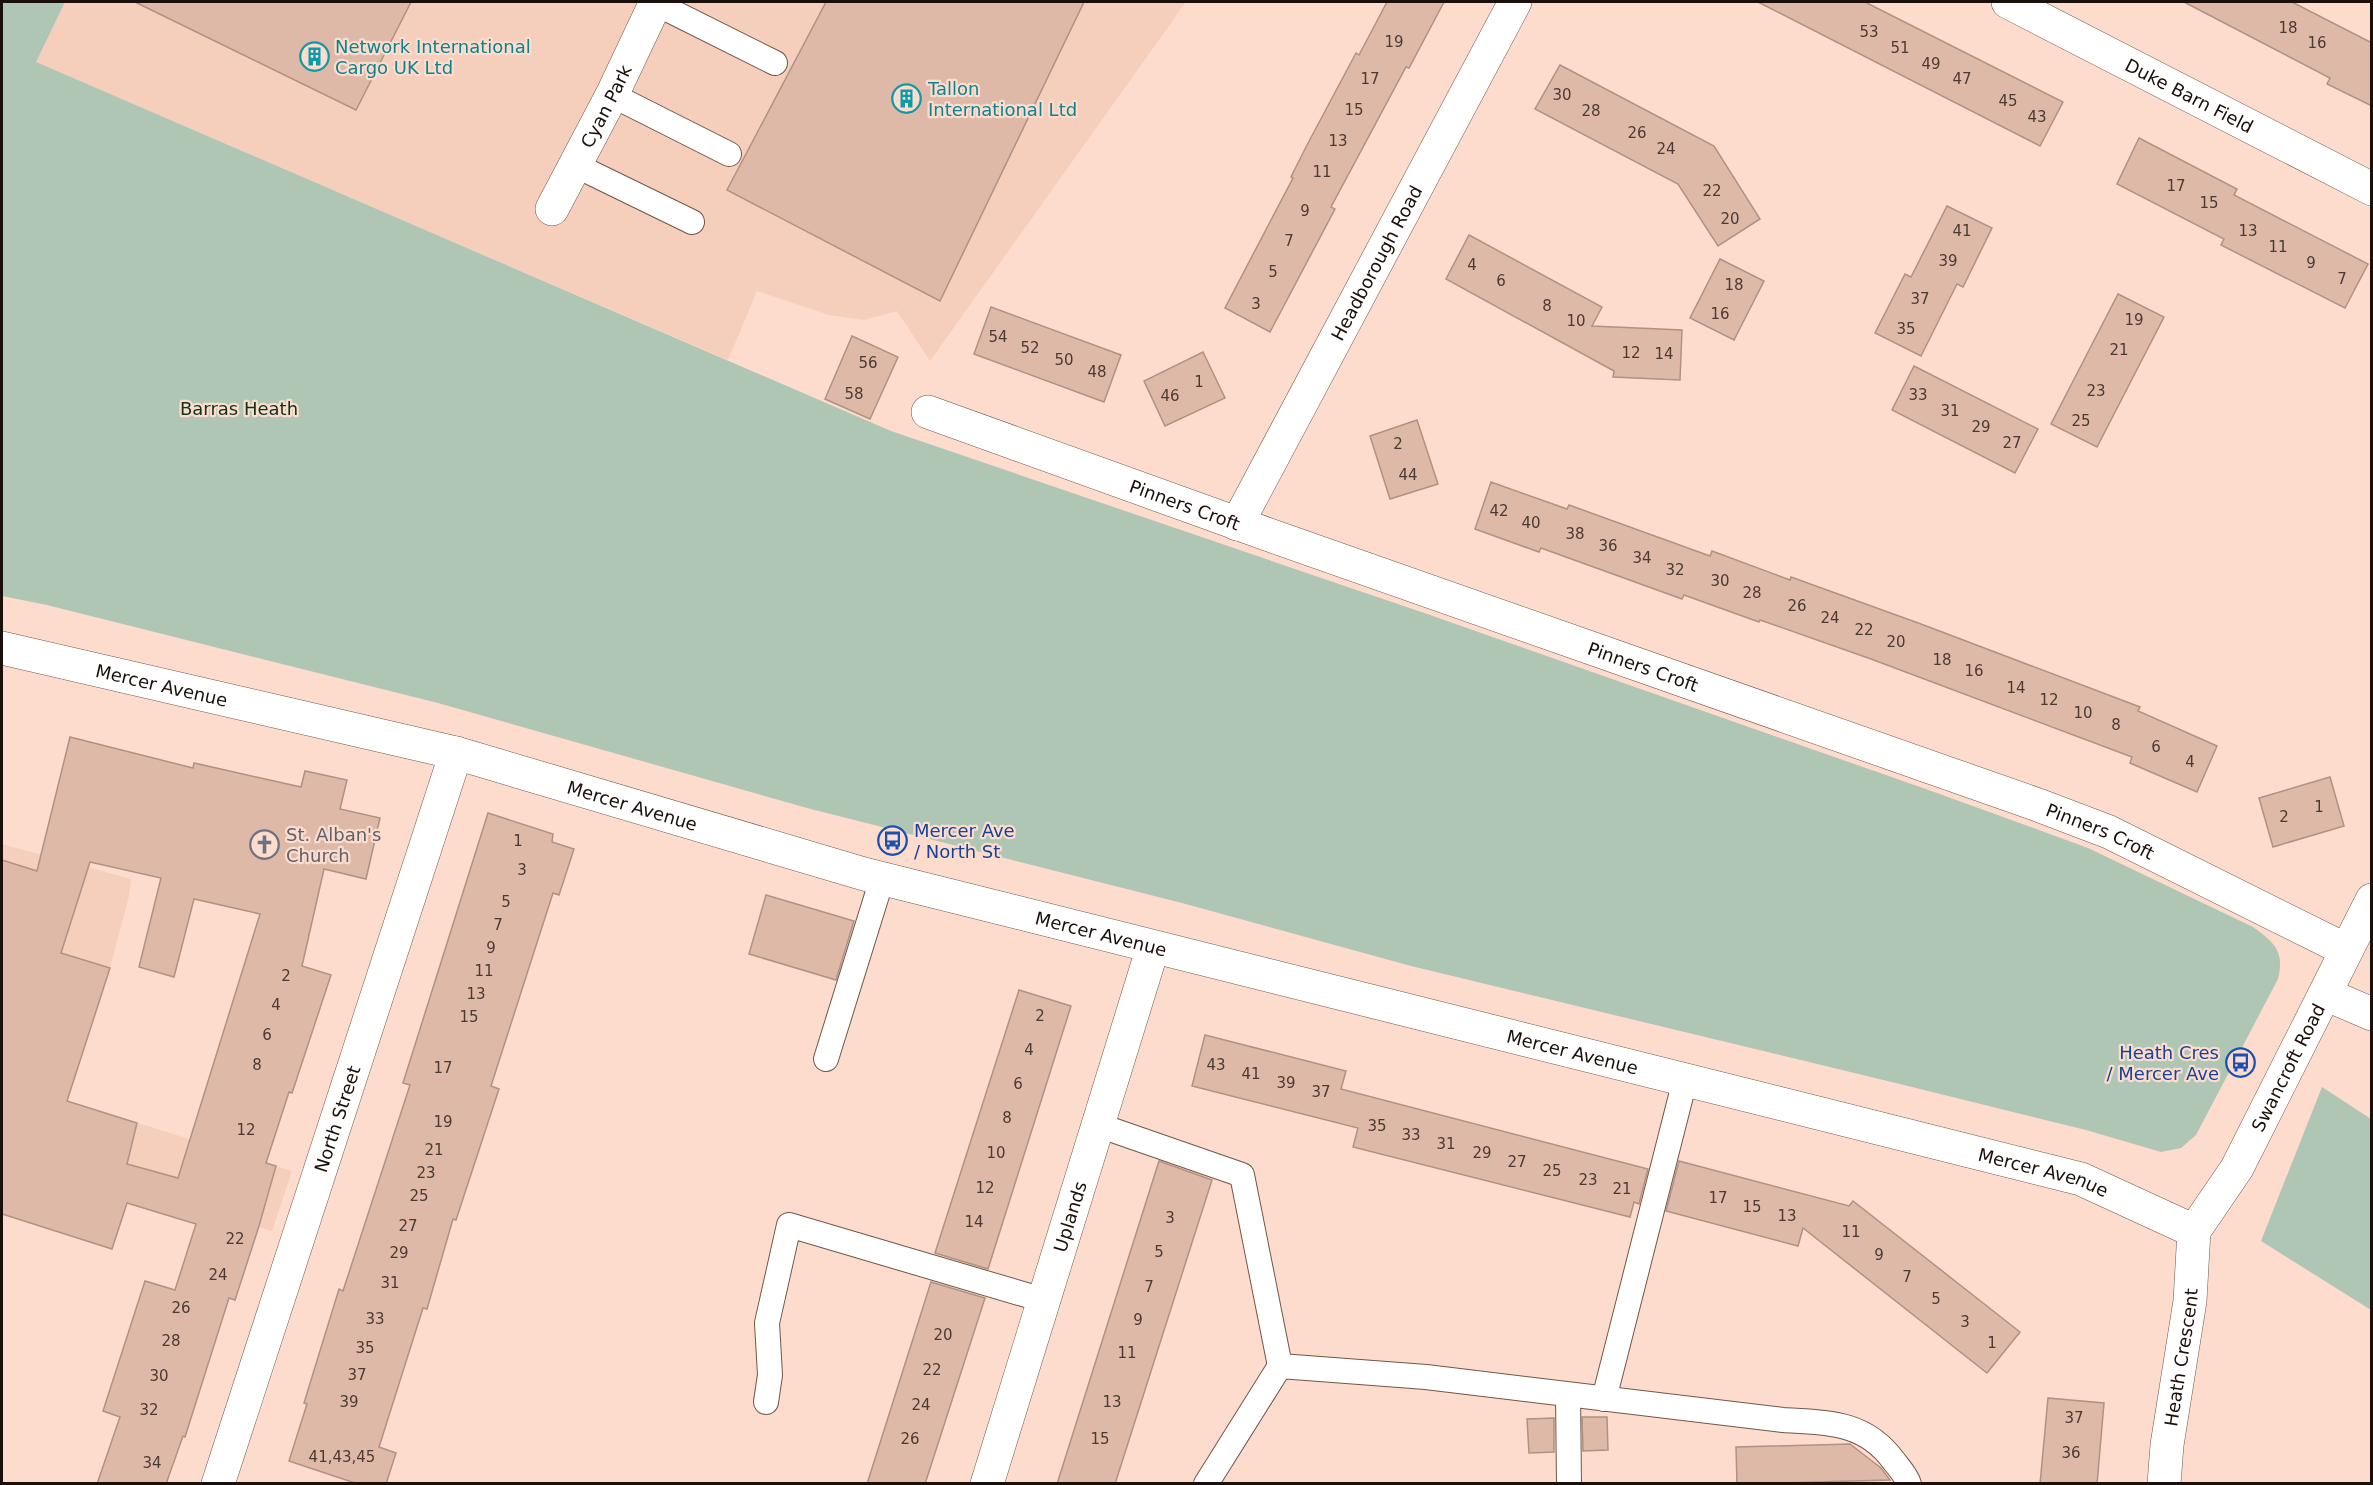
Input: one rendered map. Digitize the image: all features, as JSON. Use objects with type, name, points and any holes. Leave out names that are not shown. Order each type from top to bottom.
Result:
[{"type":"street","name":"Cyan Park","points":[[552,209],[612,95],[656,2]]},
{"type":"street","name":"Headborough Road","points":[[1237,524],[1515,2]]},
{"type":"street","name":"Duke Barn Field","points":[[2008,2],[2372,189]]},
{"type":"street","name":"Pinners Croft","points":[[928,412],[1237,524],[2099,828],[2346,950]]},
{"type":"street","name":"Mercer Avenue","points":[[2,648],[456,753],[882,879],[2081,1179],[2194,1231]]},
{"type":"street","name":"North Street","points":[[218,1484],[456,753]]},
{"type":"street","name":"Swancroft Road","points":[[2194,1231],[2237,1168],[2372,900]]},
{"type":"street","name":"Uplands","points":[[987,1484],[1154,947]]},
{"type":"street","points":[[2325,994],[2372,1014]]},
{"type":"street","name":"Heath Crescent","points":[[2164,1484],[2190,1301],[2194,1231]]},
{"type":"lane","points":[[656,2],[774,63]]},
{"type":"lane","points":[[612,95],[729,154]]},
{"type":"lane","points":[[575,165],[692,222]]},
{"type":"lane","points":[[826,1059],[882,879]]},
{"type":"lane","points":[[1604,1399],[1685,1080]]},
{"type":"lane","points":[[1098,1125],[1242,1175],[1280,1365],[1206,1484]]},
{"type":"lane","points":[[766,1402],[771,1376],[766,1323],[789,1225],[1043,1300]]},
{"type":"lane","points":[[1280,1365],[1426,1377],[1783,1420],[1838,1424],[1865,1434],[1886,1450],[1909,1484]]},
{"type":"lane","points":[[1568,1395],[1569,1484]]},
{"type":"shaded area","points":[[65,2],[1186,2],[930,361],[897,311],[864,320],[829,315],[757,291],[728,360],[35,62]]},
{"type":"shaded area","points":[[2,844],[131,879],[129,896],[110,968],[67,1101],[292,1171],[272,1231],[195,1206],[189,1222],[127,1203],[112,1249],[2,1214]]},
{"type":"green space","name":"Barras Heath","points":[[2,2],[65,2],[36,62],[891,431],[1430,615],[2088,848],[2253,927],[2272,943],[2279,954],[2278,979],[2196,1135],[2181,1148],[2161,1152],[2086,1130],[1411,966],[1182,903],[807,808],[438,703],[47,605],[2,596]]},
{"type":"green space","points":[[2322,1087],[2371,1119],[2371,1310],[2261,1241]]},
{"type":"building","name":"Network International Cargo UK Ltd","points":[[135,2],[411,2],[356,110]]},
{"type":"building","name":"Tallon International Ltd","points":[[826,2],[1084,2],[940,301],[727,190]]},
{"type":"building","points":[[1387,2],[1444,2],[1409,68],[1406,67],[1331,207],[1335,209],[1270,332],[1225,308],[1293,178],[1291,177],[1307,145],[1356,53],[1359,55]]},
{"type":"building","points":[[1758,2],[1865,2],[2063,102],[2040,146]]},
{"type":"building","points":[[2184,2],[2292,2],[2372,43],[2372,106],[2327,84],[2330,78]]},
{"type":"building","points":[[1560,65],[1714,146],[1760,219],[1718,246],[1678,184],[1535,109]]},
{"type":"building","points":[[2139,138],[2237,189],[2234,195],[2368,264],[2345,308],[2221,245],[2224,239],[2117,184]]},
{"type":"building","points":[[1947,206],[1992,228],[1963,287],[1957,284],[1921,356],[1875,333],[1905,274],[1911,277]]},
{"type":"building","points":[[1469,235],[1602,307],[1592,326],[1682,330],[1680,380],[1613,377],[1614,371],[1446,279]]},
{"type":"building","points":[[1720,259],[1764,281],[1734,340],[1690,318]]},
{"type":"building","points":[[2118,294],[2164,317],[2097,447],[2051,424]]},
{"type":"building","points":[[991,307],[1121,355],[1104,402],[974,354]]},
{"type":"building","points":[[852,336],[898,357],[870,419],[825,399]]},
{"type":"building","points":[[1203,352],[1225,398],[1165,426],[1144,381]]},
{"type":"building","points":[[1914,366],[2038,429],[2015,473],[1892,410]]},
{"type":"building","points":[[1417,420],[1438,484],[1390,499],[1370,436]]},
{"type":"building","points":[[1491,482],[1567,509],[1569,505],[1710,556],[1712,551],[1790,580],[1791,577],[1921,624],[2140,707],[2138,711],[2217,746],[2197,792],[2130,763],[2132,757],[1871,659],[1684,595],[1682,599],[1541,548],[1539,552],[1475,529]]},
{"type":"building","points":[[70,737],[193,768],[194,763],[301,787],[305,771],[347,780],[340,809],[380,818],[366,879],[324,869],[302,966],[331,975],[266,1163],[276,1166],[259,1226],[235,1300],[229,1298],[185,1437],[183,1436],[166,1484],[97,1484],[120,1417],[103,1411],[145,1281],[175,1290],[196,1224],[127,1203],[112,1249],[2,1214],[2,860],[37,871]],"holes":[[[90,862],[161,878],[139,967],[174,977],[194,899],[260,914],[178,1178],[127,1164],[137,1123],[67,1101],[110,968],[61,953]]]},
{"type":"building","points":[[2330,777],[2344,826],[2273,847],[2259,798]]},
{"type":"building","points":[[488,813],[553,834],[552,842],[574,849],[559,895],[553,893],[491,1086],[499,1089],[456,1220],[453,1219],[427,1309],[423,1308],[379,1447],[396,1453],[386,1484],[358,1484],[289,1461],[339,1289],[343,1291],[410,1085],[403,1083]]},
{"type":"building","points":[[766,895],[854,921],[836,980],[749,954]]},
{"type":"building","points":[[1019,990],[1071,1006],[988,1269],[935,1253]]},
{"type":"building","points":[[1205,1035],[1346,1071],[1341,1089],[1648,1169],[1639,1204],[1634,1202],[1630,1217],[1353,1147],[1358,1128],[1192,1086]]},
{"type":"building","points":[[1159,1161],[1212,1180],[1115,1484],[1057,1484]]},
{"type":"building","points":[[1679,1161],[1849,1206],[1853,1201],[2020,1332],[1987,1373],[1803,1228],[1798,1246],[1666,1211]]},
{"type":"building","points":[[931,1282],[985,1298],[925,1484],[867,1484]]},
{"type":"building","points":[[2048,1398],[2104,1403],[2097,1484],[2040,1484]]},
{"type":"building","points":[[1582,1417],[1607,1417],[1608,1450],[1583,1451]]},
{"type":"building","points":[[1554,1418],[1554,1452],[1529,1453],[1527,1419]]},
{"type":"building","points":[[1850,1444],[1881,1468],[1890,1480],[1737,1484],[1736,1447]]},
{"type":"place","name":"Network International Cargo UK Ltd","points":[[314,56]]},
{"type":"place","name":"Tallon International Ltd","points":[[907,98]]},
{"type":"place","name":"Mercer Ave / North St","points":[[893,840]]},
{"type":"place","name":"St. Alban's Church","points":[[265,844]]},
{"type":"place","name":"Heath Cres / Mercer Ave","points":[[2240,1062]]}]
